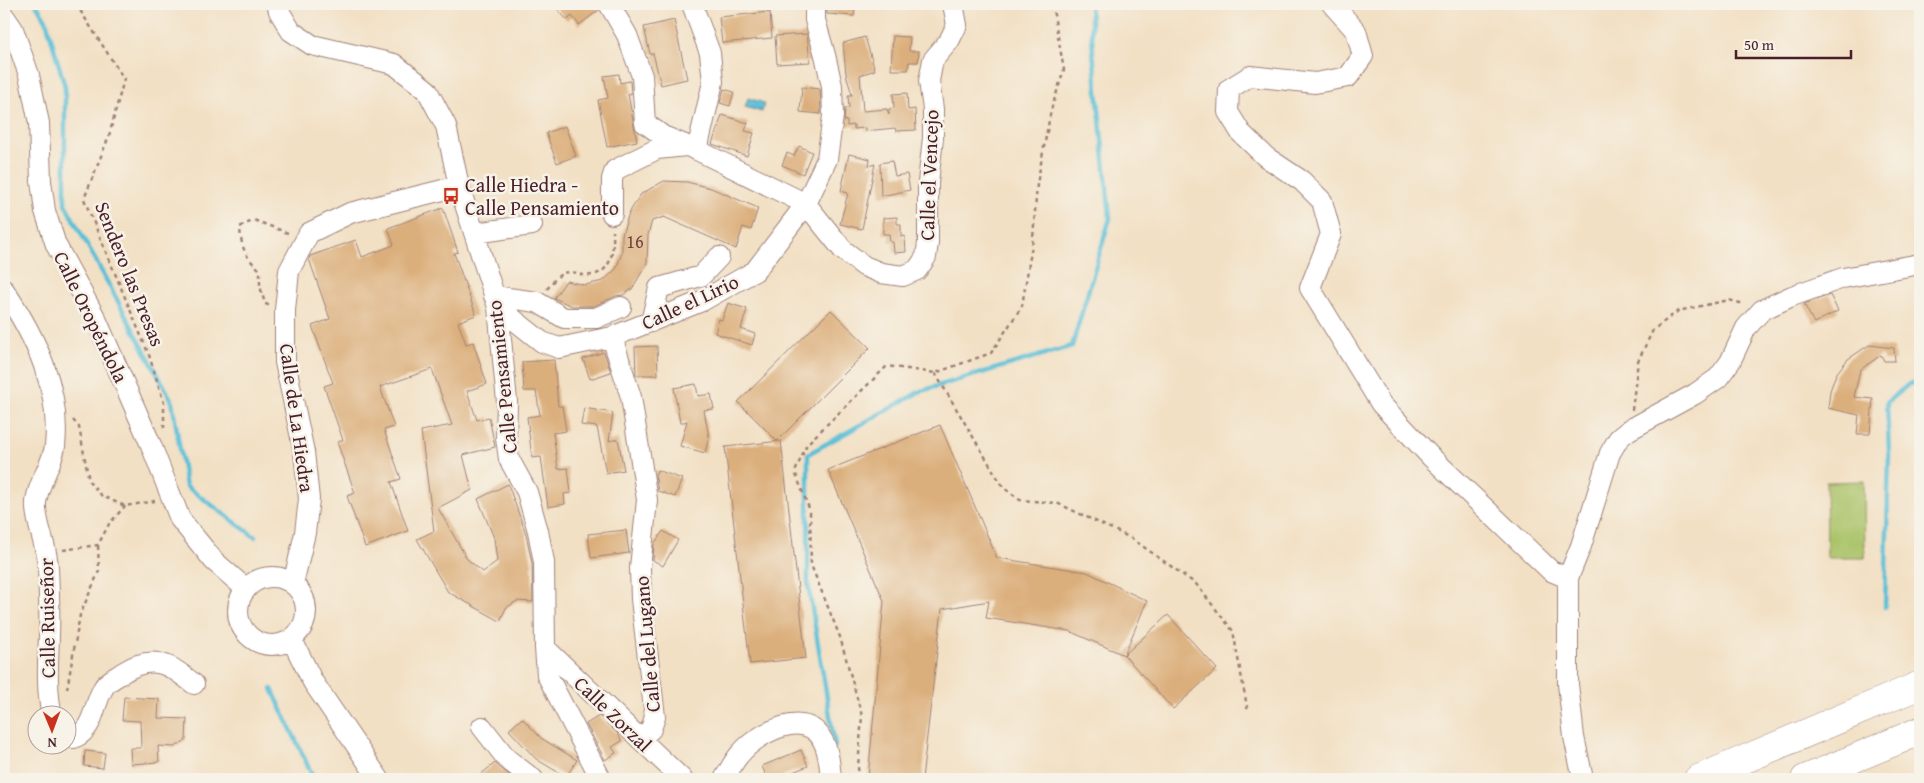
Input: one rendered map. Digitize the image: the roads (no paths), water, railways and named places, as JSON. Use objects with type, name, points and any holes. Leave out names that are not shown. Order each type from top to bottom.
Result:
[{"type":"highway","points":[[1698,779],[1920,685]]},
{"type":"highway","points":[[1805,779],[1920,731]]},
{"type":"street","points":[[608,4],[627,35],[642,76],[645,123],[663,136],[781,190],[806,204]]},
{"type":"street","points":[[692,4],[710,53],[713,82],[692,148]]},
{"type":"street","name":"Calle el Lirio","points":[[496,301],[542,342],[559,348],[612,337],[651,322],[702,301],[755,271],[806,204],[827,160],[833,116],[832,86],[815,20],[814,4]]},
{"type":"street","name":"Calle el Vencejo","points":[[806,204],[843,250],[864,266],[881,273],[902,276],[917,270],[926,256],[928,243],[928,183],[933,138],[933,109],[929,81],[933,60],[949,41],[957,25],[953,4]]},
{"type":"street","points":[[1332,4],[1356,31],[1363,56],[1348,77],[1315,82],[1250,76],[1230,89],[1228,112],[1241,133],[1266,157],[1302,180],[1322,201],[1331,234],[1310,288],[1381,404],[1431,457],[1551,571],[1568,578]]},
{"type":"street","name":"Calle Pensamiento","points":[[281,6],[292,31],[312,45],[394,64],[427,90],[446,126],[459,186],[496,301],[507,402],[506,438],[509,459],[528,492],[544,562],[547,675],[601,779]]},
{"type":"street","name":"Calle Oropéndola","points":[[4,16],[13,29],[29,75],[39,123],[41,181],[45,211],[56,245],[96,319],[151,445],[180,519],[214,562],[246,589]]},
{"type":"street","points":[[612,214],[612,178],[615,170],[657,149],[692,148]]},
{"type":"street","name":"Calle de La Hiedra","points":[[293,584],[305,533],[309,499],[304,452],[285,362],[285,310],[289,271],[310,233],[352,212],[459,186]]},
{"type":"street","points":[[474,233],[532,225]]},
{"type":"street","points":[[651,322],[659,288],[700,276],[718,257]]},
{"type":"street","points":[[1582,776],[1568,684],[1568,578],[1581,546],[1610,453],[1619,438],[1629,430],[1695,394],[1718,378],[1730,362],[1746,328],[1762,310],[1792,296],[1843,278],[1920,264]]},
{"type":"street","name":"Calle Ruiseñor","points":[[5,293],[38,348],[48,378],[53,406],[55,448],[42,481],[35,507],[47,553],[50,604],[48,682],[51,706]]},
{"type":"street","points":[[496,301],[537,302],[564,318],[596,318],[621,307]]},
{"type":"street","name":"Calle del Lugano","points":[[612,337],[631,397],[647,500],[640,576],[654,717],[651,730],[640,739]]},
{"type":"street","points":[[266,577],[282,578],[293,584],[304,597],[307,606],[306,619],[301,631],[292,640],[280,645],[268,646],[258,643],[248,636],[240,626],[238,614],[240,599],[246,589],[254,581],[266,577]]},
{"type":"street","points":[[292,640],[313,682],[379,779]]},
{"type":"street","name":"Calle Zorzal","points":[[545,648],[682,779]]},
{"type":"street","points":[[78,736],[83,734],[94,716],[104,685],[132,666],[158,662],[174,668],[194,684]]},
{"type":"street","points":[[724,779],[740,753],[758,737],[780,728],[798,724],[813,728],[823,740],[830,763],[831,779]]},
{"type":"street","points":[[482,727],[507,759],[533,779]]},
{"type":"water","points":[[748,98],[764,103],[762,112],[745,107]]},
{"type":"waterway","points":[[36,4],[46,20],[65,87],[65,204],[172,401],[186,486],[255,537]]},
{"type":"waterway","points":[[835,746],[808,584],[808,454],[921,391],[1072,346],[1110,218],[1090,4]]},
{"type":"waterway","points":[[1885,607],[1889,453],[1887,402],[1909,384],[1920,381]]},
{"type":"waterway","points":[[272,689],[314,779]]},
{"type":"place","name":"Calle Hiedra - Calle Pensamiento","points":[[451,196]]}]
